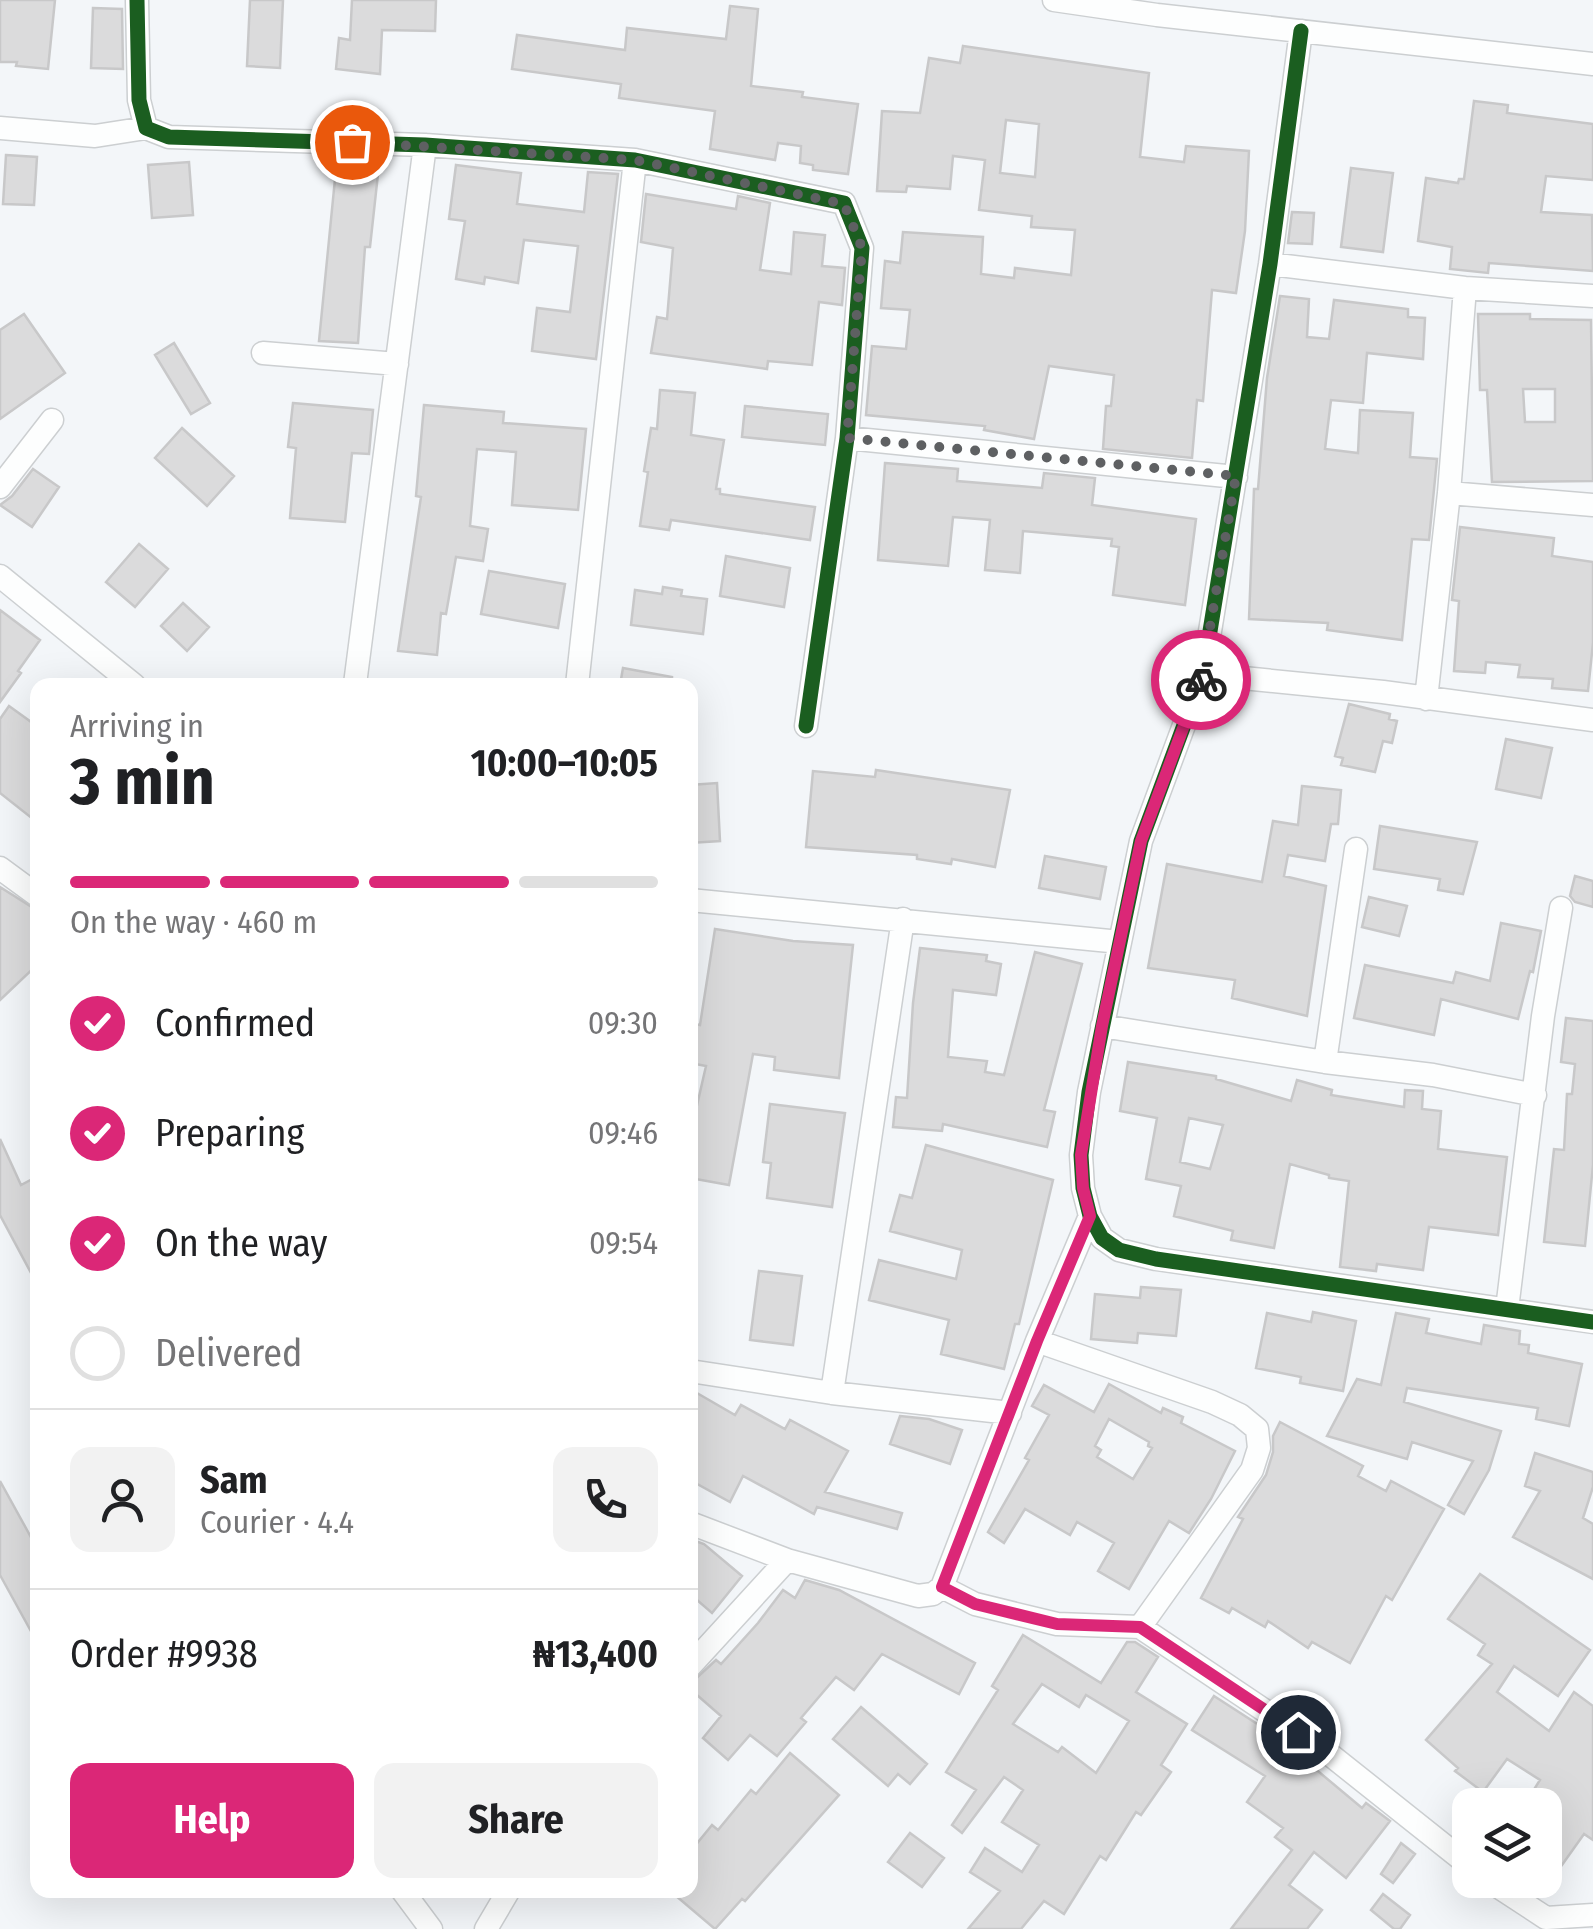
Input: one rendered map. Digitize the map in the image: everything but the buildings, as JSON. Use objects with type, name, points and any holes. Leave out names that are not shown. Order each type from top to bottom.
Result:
[{"type":"street","points":[[137,0],[139,100],[146,128]]},
{"type":"street","points":[[1054,0],[1593,64]]},
{"type":"street","points":[[1301,31],[1270,264],[1203,674],[1141,841],[1102,1026],[1081,1155],[1083,1188],[1090,1216],[1102,1238],[1119,1250],[1156,1259],[1593,1322]]},
{"type":"street","points":[[0,128],[95,136],[146,128],[169,137],[425,144],[635,160],[844,204],[862,248],[847,438],[806,726]]},
{"type":"street","points":[[356,678],[425,144]]},
{"type":"street","points":[[577,678],[635,160]]},
{"type":"street","points":[[1270,264],[1464,288],[1593,296]]},
{"type":"street","points":[[1426,699],[1449,493],[1464,288]]},
{"type":"street","points":[[262,353],[396,364]]},
{"type":"street","points":[[0,486],[52,420]]},
{"type":"street","points":[[847,438],[1236,476]]},
{"type":"street","points":[[1449,493],[1593,505]]},
{"type":"street","points":[[0,576],[125,678]]},
{"type":"street","points":[[1203,674],[1593,720]]},
{"type":"street","points":[[1325,1062],[1356,849]]},
{"type":"street","points":[[0,868],[30,890]]},
{"type":"street","points":[[698,901],[1120,942]]},
{"type":"street","points":[[1507,1309],[1561,908]]},
{"type":"street","points":[[832,1393],[903,919]]},
{"type":"street","points":[[1102,1026],[1535,1094]]},
{"type":"street","points":[[698,1526],[787,1560],[918,1596],[932,1594],[942,1587],[1090,1216]]},
{"type":"street","points":[[1037,1341],[1212,1402],[1240,1415],[1257,1429],[1260,1448],[1252,1470],[1140,1627]]},
{"type":"street","points":[[698,1372],[832,1393],[1010,1412]]},
{"type":"street","points":[[698,1657],[787,1560]]},
{"type":"street","points":[[942,1587],[975,1604],[1057,1624],[1140,1627],[1328,1753],[1452,1852]]},
{"type":"street","points":[[408,1898],[431,1929]]},
{"type":"street","points":[[486,1929],[504,1898]]},
{"type":"street","points":[[1515,1898],[1546,1918],[1591,1919]]},
{"type":"cycle path","points":[[137,0],[139,100],[146,128],[169,137],[425,145],[635,160],[844,203],[862,248],[847,438],[806,726]]},
{"type":"cycle path","points":[[1301,31],[1270,264],[1203,674],[1141,841],[1089,1092],[1081,1155],[1083,1188],[1090,1216],[1102,1238],[1119,1250],[1156,1259],[1593,1322]]},
{"type":"way so far","points":[[352,142],[635,160],[844,204],[862,248],[847,438],[1236,476],[1201,680]]},
{"type":"route","points":[[1201,680],[1141,841],[1102,1026],[1081,1155],[1090,1216],[942,1587],[975,1604],[1057,1624],[1140,1627],[1298,1732]]}]
